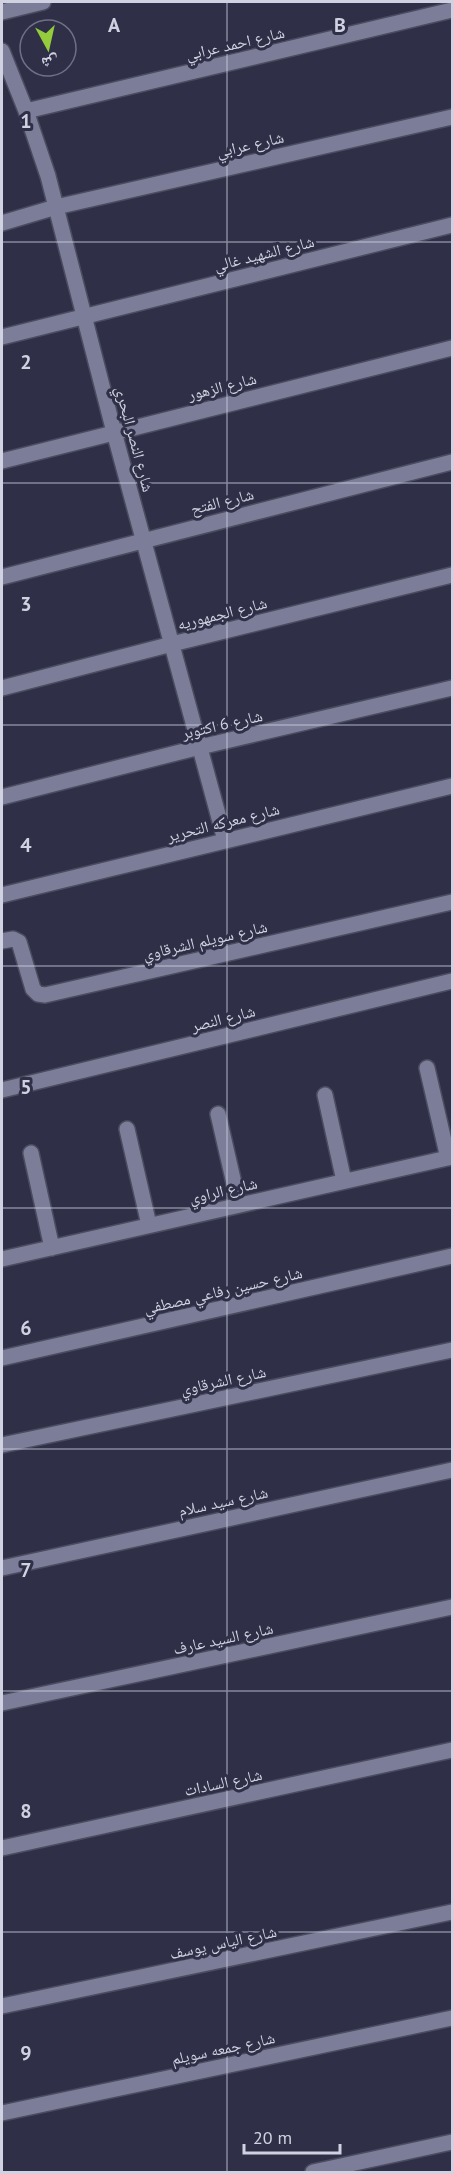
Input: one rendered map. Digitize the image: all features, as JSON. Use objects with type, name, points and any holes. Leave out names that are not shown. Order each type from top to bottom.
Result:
[{"type":"street","points":[[2,12],[43,2]]},
{"type":"street","name":"شارع احمد عرابي","points":[[26,111],[453,10]]},
{"type":"street","name":"شارع النصر البحري","points":[[2,51],[8,86],[26,111],[56,207],[114,432],[225,840]]},
{"type":"street","name":"شارع عرابي","points":[[2,223],[56,207],[453,117]]},
{"type":"street","name":"شارع الشهيد غالي","points":[[2,337],[453,225]]},
{"type":"street","name":"شارع الزهور","points":[[2,461],[453,348]]},
{"type":"street","name":"شارع الفتح","points":[[2,577],[143,539],[453,462]]},
{"type":"street","name":"شارع الجمهوريه","points":[[2,688],[453,575]]},
{"type":"street","name":"شارع 6 اكتوبر","points":[[2,797],[200,747],[453,688]]},
{"type":"street","name":"شارع معركه التحرير","points":[[2,895],[453,786]]},
{"type":"street","name":"شارع سويلم الشرقاوي","points":[[2,941],[13,939],[19,942],[33,990],[45,995],[453,902]]},
{"type":"street","name":"شارع النصر","points":[[2,1090],[453,981]]},
{"type":"street","points":[[426,1068],[450,1158]]},
{"type":"street","points":[[325,1095],[344,1181]]},
{"type":"street","points":[[218,1114],[239,1205]]},
{"type":"street","points":[[127,1129],[149,1225]]},
{"type":"street","points":[[30,1153],[52,1248]]},
{"type":"street","name":"شارع الراوي","points":[[2,1259],[450,1158]]},
{"type":"street","name":"شارع حسين رفاعي مصطفي","points":[[2,1358],[453,1256]]},
{"type":"street","name":"شارع الشرقاوي","points":[[2,1446],[453,1350]]},
{"type":"street","name":"شارع سيد سلام","points":[[2,1568],[453,1470]]},
{"type":"street","name":"شارع السيد عارف","points":[[2,1704],[453,1607]]},
{"type":"street","name":"شارع السادات","points":[[2,1848],[453,1750]]},
{"type":"street","name":"شارع الياس يوسف","points":[[2,2006],[453,1912]]},
{"type":"street","name":"شارع جمعه سويلم","points":[[2,2113],[453,2018]]},
{"type":"street","points":[[313,2172],[453,2142]]}]
